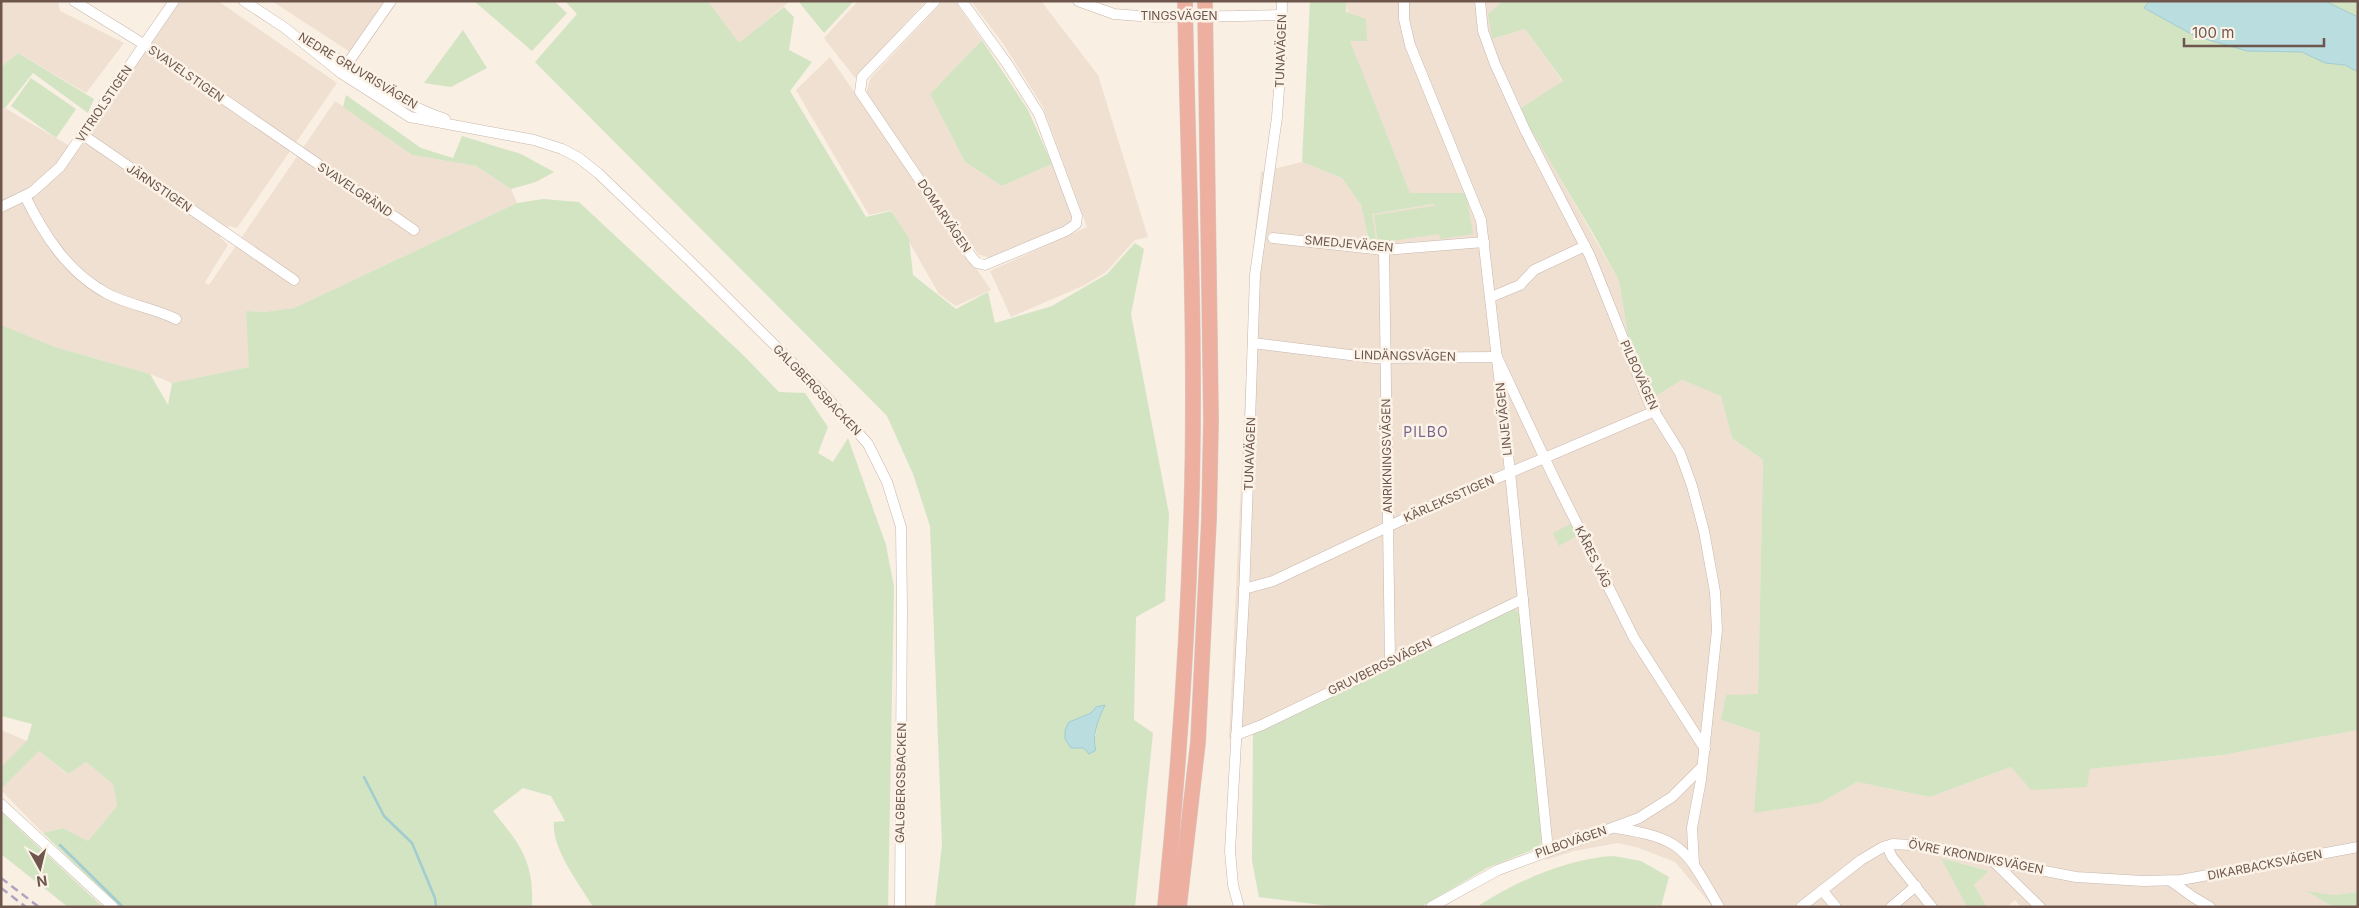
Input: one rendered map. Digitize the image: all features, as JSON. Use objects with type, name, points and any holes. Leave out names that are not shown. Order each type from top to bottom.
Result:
[{"type":"highway","points":[[1164,907],[1181,739],[1191,519],[1192,404],[1186,1]]},
{"type":"highway","points":[[1179,907],[1198,742],[1209,519],[1211,420],[1205,1]]},
{"type":"street","name":"SVAVELSTIGEN","points":[[74,1],[145,45],[296,150]]},
{"type":"street","name":"VITRIOLSTIGEN","points":[[1,207],[25,196],[52,176],[83,135],[174,1]]},
{"type":"street","name":"NEDRE GRUVRISVÄGEN","points":[[244,1],[344,69],[410,117],[429,122],[462,125]]},
{"type":"street","points":[[344,69],[391,1]]},
{"type":"street","name":"DOMARVÄGEN","points":[[935,1],[862,77],[860,92],[971,256],[978,263],[985,265],[1066,231],[1076,224],[1077,216],[1038,114],[1008,65],[962,1]]},
{"type":"street","name":"TINGSVÄGEN","points":[[1078,1],[1114,14],[1152,17],[1282,15]]},
{"type":"street","name":"TUNAVÄGEN","points":[[1239,907],[1233,885],[1230,851],[1244,589],[1255,275],[1277,117],[1282,1]]},
{"type":"street","name":"LINJEVÄGEN","points":[[1404,1],[1404,19],[1410,45],[1478,210],[1484,242],[1510,472],[1548,850]]},
{"type":"street","name":"PILBOVÄGEN","points":[[1480,1],[1483,31],[1495,64],[1525,130],[1585,246],[1612,307],[1635,372],[1654,411],[1686,467],[1704,531],[1715,592],[1717,630],[1705,749],[1692,828],[1694,864]]},
{"type":"street","name":"GALGBERGSBACKEN","points":[[462,125],[534,140],[562,149],[579,158],[598,173],[822,392],[856,429],[881,467],[901,527],[902,549],[900,907]]},
{"type":"street","name":"JÄRNSTIGEN","points":[[83,135],[294,280]]},
{"type":"street","name":"SVAVELGRÄND","points":[[296,150],[414,230]]},
{"type":"street","points":[[25,196],[53,246],[81,276],[108,294],[176,318]]},
{"type":"street","name":"SMEDJEVÄGEN","points":[[1274,238],[1384,250],[1484,242]]},
{"type":"street","points":[[1491,296],[1520,285],[1534,270],[1585,246]]},
{"type":"street","name":"ANRIKNINGSVÄGEN","points":[[1384,250],[1390,662]]},
{"type":"street","name":"LINDÄNGSVÄGEN","points":[[1253,343],[1386,358],[1497,357]]},
{"type":"street","name":"KÅRES VÄG","points":[[1497,357],[1643,654],[1705,749]]},
{"type":"street","name":"KÄRLEKSSTIGEN","points":[[1244,589],[1273,581],[1510,472],[1654,411]]},
{"type":"street","name":"GRUVBERGSVÄGEN","points":[[1236,735],[1262,725],[1523,599]]},
{"type":"street","name":"PILBOVÄGEN","points":[[1432,907],[1498,870],[1548,850],[1614,828],[1652,811],[1686,785],[1702,767]]},
{"type":"street","points":[[1,804],[113,907]]},
{"type":"street","points":[[1614,828],[1642,832],[1668,840],[1684,852],[1694,864],[1719,907]]},
{"type":"street","name":"ÖVRE KRONDIKSVÄGEN","points":[[1801,907],[1861,860],[1887,846],[1914,844],[2076,877],[2122,881],[2171,881]]},
{"type":"street","points":[[1887,846],[1892,857],[1932,907]]},
{"type":"street","name":"DIKARBACKSVÄGEN","points":[[2171,881],[2358,847]]},
{"type":"street","points":[[1993,861],[2040,907]]},
{"type":"street","points":[[2171,881],[2193,898],[2210,907]]},
{"type":"street","points":[[1891,907],[1916,886]]},
{"type":"street","points":[[1822,890],[1836,907]]},
{"type":"shaded area","points":[[1,1],[58,1],[60,11],[124,43],[86,93],[18,53],[1,67]]},
{"type":"shaded area","points":[[180,1],[218,1],[337,83],[237,228],[229,226],[220,237],[228,245],[205,282],[209,285],[335,101],[412,155],[476,166],[511,189],[517,203],[294,308],[264,312],[246,311],[250,367],[172,383],[150,374],[55,347],[7,329],[1,325],[1,108],[5,108],[78,151]]},
{"type":"shaded area","points":[[272,1],[384,1],[350,52]]},
{"type":"shaded area","points":[[708,1],[790,1],[739,44]]},
{"type":"shaded area","points":[[858,1],[926,1],[855,78],[824,38]]},
{"type":"shaded area","points":[[943,1],[956,3],[982,40],[930,94],[965,162],[1002,186],[1052,164],[1073,217],[1069,225],[990,258],[978,254],[866,94],[870,79]]},
{"type":"shaded area","points":[[971,1],[1041,1],[1098,75],[1148,237],[1135,240],[1106,272],[1085,285],[1011,317],[990,271],[1087,227],[1043,107],[1004,45]]},
{"type":"shaded area","points":[[1347,1],[1503,1],[1489,14],[1492,39],[1525,29],[1563,82],[1520,108],[1619,281],[1628,336],[1656,396],[1682,380],[1722,396],[1732,438],[1763,460],[1758,694],[1721,720],[1760,733],[1820,803],[1857,782],[1930,797],[2011,767],[2086,787],[2090,769],[2223,755],[2358,730],[2358,892],[2334,895],[2308,892],[2333,907],[2021,907],[2015,900],[2007,907],[1987,907],[1974,885],[1989,871],[1942,858],[1967,907],[1713,907],[1675,862],[1639,848],[1618,843],[1574,851],[1546,860],[1540,847],[1542,830],[1514,608],[1253,734],[1229,739],[1251,272],[1261,172],[1302,162],[1342,178],[1361,205],[1369,241],[1376,240],[1371,214],[1435,204],[1466,193],[1410,193],[1349,40]]},
{"type":"shaded area","points":[[830,57],[991,290],[956,306],[939,294],[891,210],[869,215],[796,90]]},
{"type":"shaded area","points":[[1,730],[27,741],[67,774],[86,762],[113,784],[117,806],[88,841],[63,828],[43,833],[1,790]]},
{"type":"green space","points":[[474,1],[554,1],[567,13],[532,51]]},
{"type":"green space","points":[[565,1],[708,1],[739,43],[784,7],[794,17],[789,50],[812,62],[790,91],[866,217],[891,211],[909,238],[913,275],[956,309],[988,292],[995,323],[1052,306],[1107,274],[1135,243],[1144,249],[1131,314],[1169,514],[1165,601],[1136,617],[1134,720],[1153,733],[1135,907],[935,907],[942,845],[930,526],[913,474],[887,416],[535,62],[577,14]],"holes":[[[1091,713],[1101,714],[1097,719],[1096,735],[1089,754],[1084,748],[1065,739],[1065,730],[1069,722]]]},
{"type":"green space","points":[[798,1],[854,1],[824,33]]},
{"type":"green space","points":[[1310,1],[1347,1],[1346,12],[1366,19],[1367,41],[1350,41],[1410,193],[1466,193],[1473,234],[1440,239],[1439,234],[1378,243],[1374,215],[1434,206],[1438,230],[1434,204],[1372,214],[1376,240],[1369,241],[1361,205],[1342,178],[1302,162]]},
{"type":"green space","points":[[1503,1],[2149,1],[2144,9],[2247,51],[2302,52],[2325,63],[2345,65],[2358,72],[2358,730],[2223,755],[2090,769],[2087,787],[2031,790],[2011,767],[1930,797],[1857,782],[1820,803],[1754,813],[1760,733],[1721,720],[1726,695],[1758,694],[1763,460],[1732,438],[1721,396],[1682,380],[1656,396],[1628,336],[1619,281],[1594,235],[1519,109],[1563,81],[1525,29],[1492,39],[1488,14]]},
{"type":"green space","points":[[2325,1],[2358,1],[2358,17]]},
{"type":"green space","points":[[463,30],[487,68],[451,87],[424,83]]},
{"type":"green space","points":[[982,40],[1028,110],[1052,164],[1002,186],[965,162],[930,94]]},
{"type":"green space","points":[[18,53],[94,99],[88,113],[33,73],[5,108],[1,108],[1,67]]},
{"type":"green space","points":[[31,78],[76,109],[56,138],[11,106]]},
{"type":"green space","points":[[346,95],[421,148],[453,158],[462,136],[521,154],[554,172],[536,182],[511,189],[476,166],[412,155],[343,107]]},
{"type":"green space","points":[[543,199],[579,202],[741,353],[779,392],[805,393],[828,427],[818,453],[833,462],[848,438],[886,545],[894,587],[888,907],[593,907],[568,866],[557,843],[554,822],[565,821],[551,796],[523,788],[493,811],[518,844],[528,865],[531,877],[532,907],[119,907],[43,833],[63,828],[88,841],[117,806],[113,784],[86,762],[68,774],[39,751],[1,789],[1,767],[27,741],[32,724],[1,716],[1,325],[55,347],[150,374],[168,405],[172,383],[249,367],[246,311],[264,312],[294,308],[517,203]]},
{"type":"green space","points":[[1570,524],[1577,536],[1559,546],[1553,533]]},
{"type":"green space","points":[[1514,608],[1520,615],[1542,830],[1540,847],[1487,868],[1421,907],[1338,907],[1259,897],[1252,861],[1253,734]]},
{"type":"green space","points":[[1,812],[103,907],[68,907],[1,854]]},
{"type":"green space","points":[[1614,856],[1641,861],[1669,877],[1661,907],[1477,907],[1525,880],[1561,866],[1579,861]]},
{"type":"green space","points":[[1941,858],[1989,871],[1974,885],[1987,907],[1967,907]]},
{"type":"green space","points":[[2306,891],[2334,895],[2358,892],[2358,907],[2333,907]]},
{"type":"water","points":[[2149,1],[2325,1],[2358,17],[2358,72],[2345,65],[2325,63],[2302,52],[2247,51],[2195,36],[2144,8]]},
{"type":"water","points":[[1105,705],[1095,733],[1096,750],[1089,754],[1084,748],[1071,748],[1065,739],[1065,730],[1069,722],[1091,713],[1096,707]]},
{"type":"waterway","points":[[364,777],[384,816],[412,843],[435,898],[436,907]]},
{"type":"waterway","points":[[60,845],[123,907]]},
{"type":"railway","points":[[1,878],[39,907]]},
{"type":"railway","points":[[1,888],[26,907]]},
{"type":"district","name":"PILBO","points":[[1426,432]]}]
